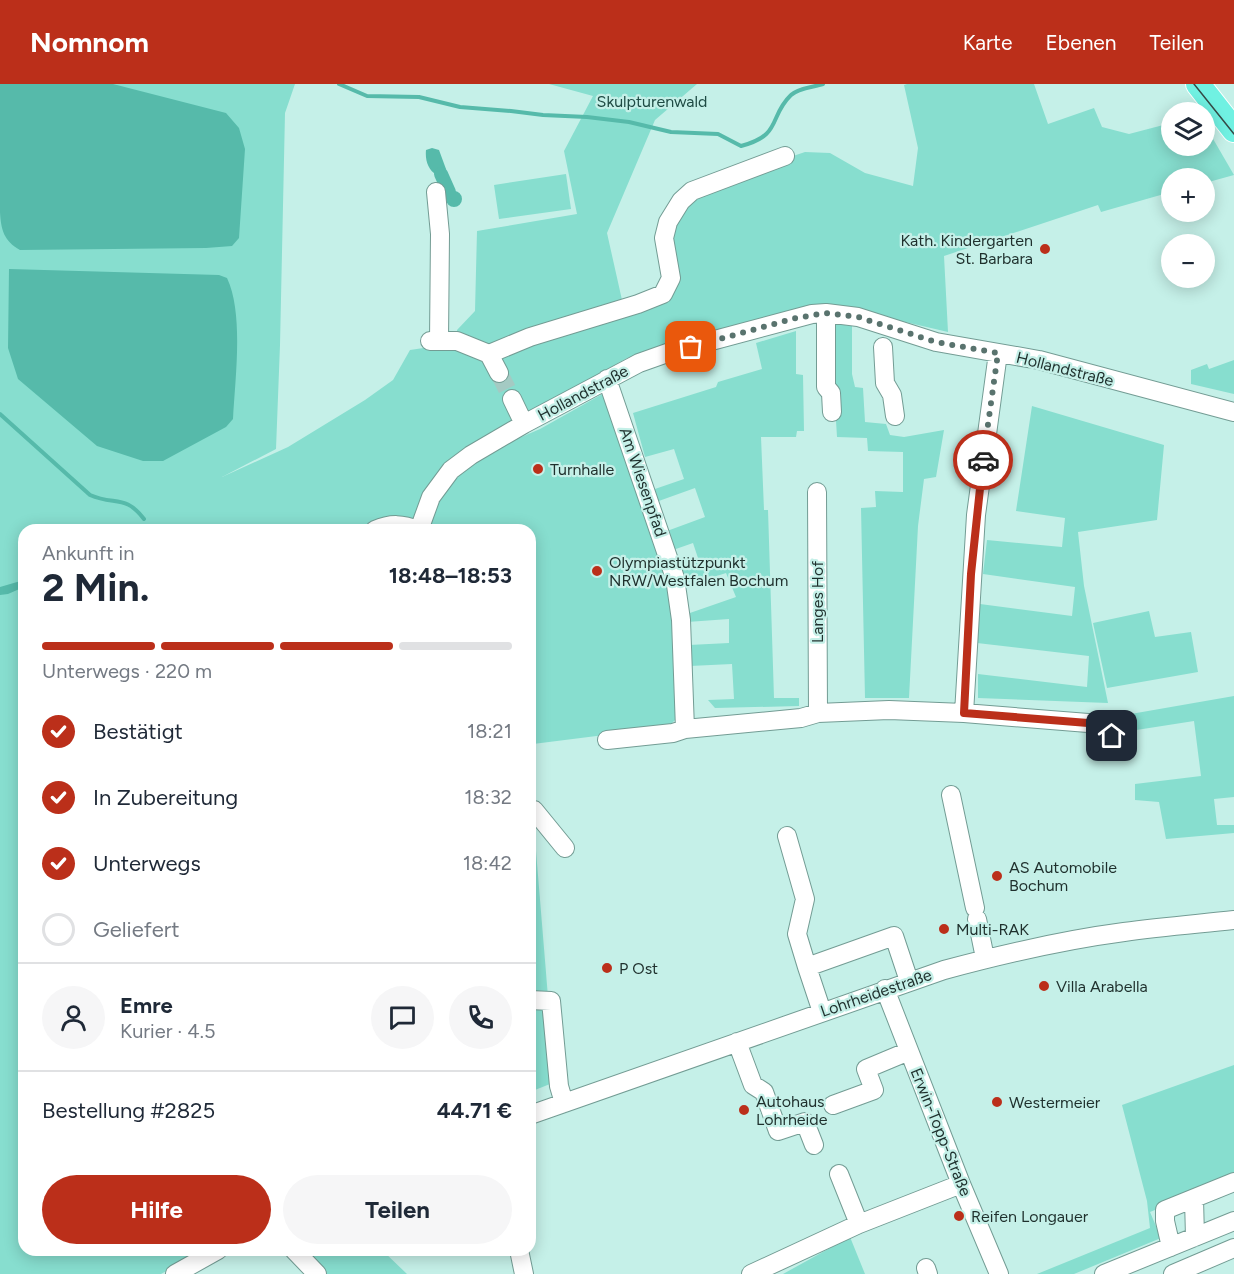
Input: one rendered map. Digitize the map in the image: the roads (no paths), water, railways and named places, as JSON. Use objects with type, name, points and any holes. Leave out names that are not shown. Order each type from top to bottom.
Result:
[{"type":"main road","points":[[1197,84],[1234,130]]},
{"type":"street","points":[[489,354],[663,294],[671,278],[664,238],[668,222],[681,201],[692,191],[785,156]]},
{"type":"street","points":[[436,192],[440,234],[435,341],[457,341],[489,354],[499,373]]},
{"type":"street","points":[[826,313],[826,387],[831,393],[832,412]]},
{"type":"street","name":"Hollandstraße","points":[[421,524],[431,497],[451,470],[471,455],[524,424],[607,379],[639,363],[670,352],[796,318],[826,313],[858,317],[936,342],[1039,360],[1234,412]]},
{"type":"street","points":[[884,325],[877,347],[885,383],[892,395],[895,416]]},
{"type":"street","points":[[964,713],[976,515],[998,353]]},
{"type":"street","name":"Am Wiesenpfad","points":[[607,379],[675,578],[681,620],[685,729]]},
{"type":"street","name":"Hollandstraße","points":[[512,399],[524,424]]},
{"type":"street","name":"Langes Hof","points":[[817,492],[818,713]]},
{"type":"street","points":[[607,740],[673,733],[685,729],[787,720],[818,713],[889,710],[964,713],[1088,723],[1112,736]]},
{"type":"street","points":[[951,795],[985,958]]},
{"type":"street","points":[[536,812],[565,848]]},
{"type":"street","points":[[787,836],[805,899],[797,934],[822,1012]]},
{"type":"street","name":"Lohrheidestraße","points":[[536,1113],[885,989],[985,958],[1123,932],[1234,920]]},
{"type":"street","points":[[807,967],[894,936],[909,981]]},
{"type":"street","name":"Erwin-Topp-Straße","points":[[885,989],[961,1184],[999,1274]]},
{"type":"street","points":[[536,1000],[551,1001],[559,1086],[564,1103]]},
{"type":"street","points":[[737,1042],[753,1085],[764,1092],[778,1131],[806,1122],[814,1145]]},
{"type":"street","points":[[833,1105],[874,1090],[866,1069],[909,1051]]},
{"type":"street","points":[[839,1174],[859,1224]]},
{"type":"street","points":[[1171,1247],[1165,1221],[1166,1210],[1234,1182]]},
{"type":"street","points":[[751,1274],[859,1224],[961,1184]]},
{"type":"street","points":[[1194,1198],[1195,1237]]},
{"type":"street","points":[[1104,1274],[1234,1221]]},
{"type":"street","points":[[1173,1274],[1234,1248]]},
{"type":"street","points":[[175,1274],[207,1256]]},
{"type":"street","points":[[300,1256],[317,1274]]},
{"type":"street","points":[[520,1256],[524,1274]]},
{"type":"waterway","points":[[339,84],[367,96],[419,97],[460,107],[587,117],[629,122],[671,132],[718,134],[741,146],[754,142],[769,131],[779,111],[791,95],[802,89],[823,84]]},
{"type":"waterway","points":[[441,174],[449,192]]},
{"type":"waterway","points":[[0,414],[90,495],[125,503],[144,519]]},
{"type":"tunnel","points":[[499,373],[512,399]]},
{"type":"tram line","points":[[1194,84],[1234,134]]},
{"type":"place","name":"Kath. Kindergarten St. Barbara","points":[[1045,249]]},
{"type":"place","name":"Turnhalle","points":[[538,469]]},
{"type":"place","name":"Olympiastützpunkt NRW/Westfalen Bochum","points":[[597,571]]},
{"type":"place","name":"AS Automobile Bochum","points":[[997,876]]},
{"type":"place","name":"Multi-RAK","points":[[944,929]]},
{"type":"place","name":"P Ost","points":[[607,968]]},
{"type":"place","name":"Villa Arabella","points":[[1044,986]]},
{"type":"place","name":"Westermeier","points":[[997,1102]]},
{"type":"place","name":"Autohaus Lohrheide","points":[[744,1110]]},
{"type":"place","name":"Reifen Longauer","points":[[959,1216]]},
{"type":"park label","name":"Skulpturenwald","points":[[652,101]]}]
